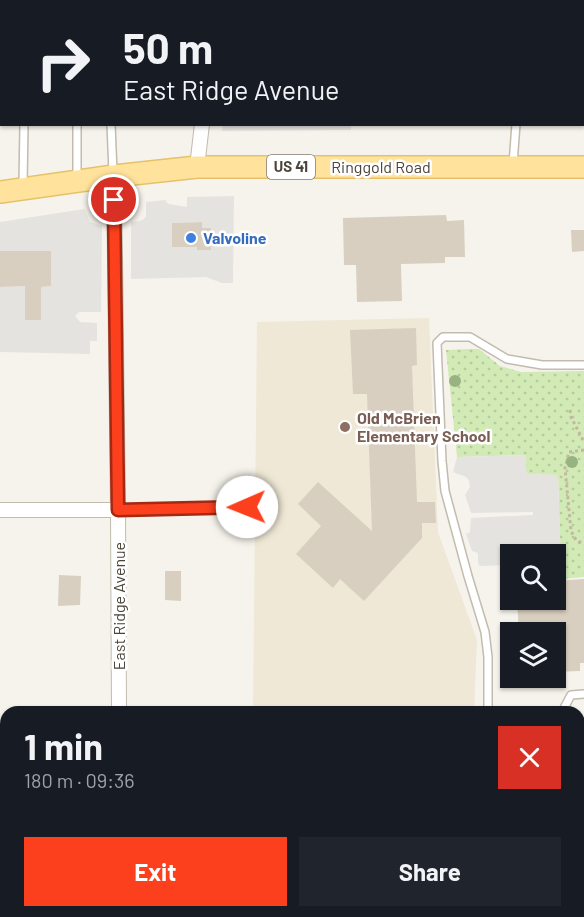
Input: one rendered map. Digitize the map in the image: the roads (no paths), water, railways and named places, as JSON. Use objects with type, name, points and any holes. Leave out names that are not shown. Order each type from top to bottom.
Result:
[{"type":"main road","name":"Ringgold Road","points":[[0,192],[197,167],[584,167]]},
{"type":"street","points":[[197,167],[202,126]]},
{"type":"street","name":"East Ridge Avenue","points":[[114,176],[119,706]]},
{"type":"street","points":[[0,510],[118,510]]},
{"type":"lane","points":[[23,189],[24,126]]},
{"type":"lane","points":[[76,126],[76,182]]},
{"type":"lane","points":[[111,126],[114,176]]},
{"type":"lane","points":[[513,167],[516,126]]},
{"type":"lane","points":[[488,706],[488,657],[485,632],[445,490],[437,343],[444,337],[470,337],[507,359],[542,364],[584,364]]},
{"type":"lane","points":[[118,510],[247,507]]},
{"type":"lane","points":[[565,706],[571,695],[584,694]]},
{"type":"place","name":"Valvoline","points":[[191,238]]},
{"type":"place","name":"Old McBrien Elementary School","points":[[345,427]]}]
